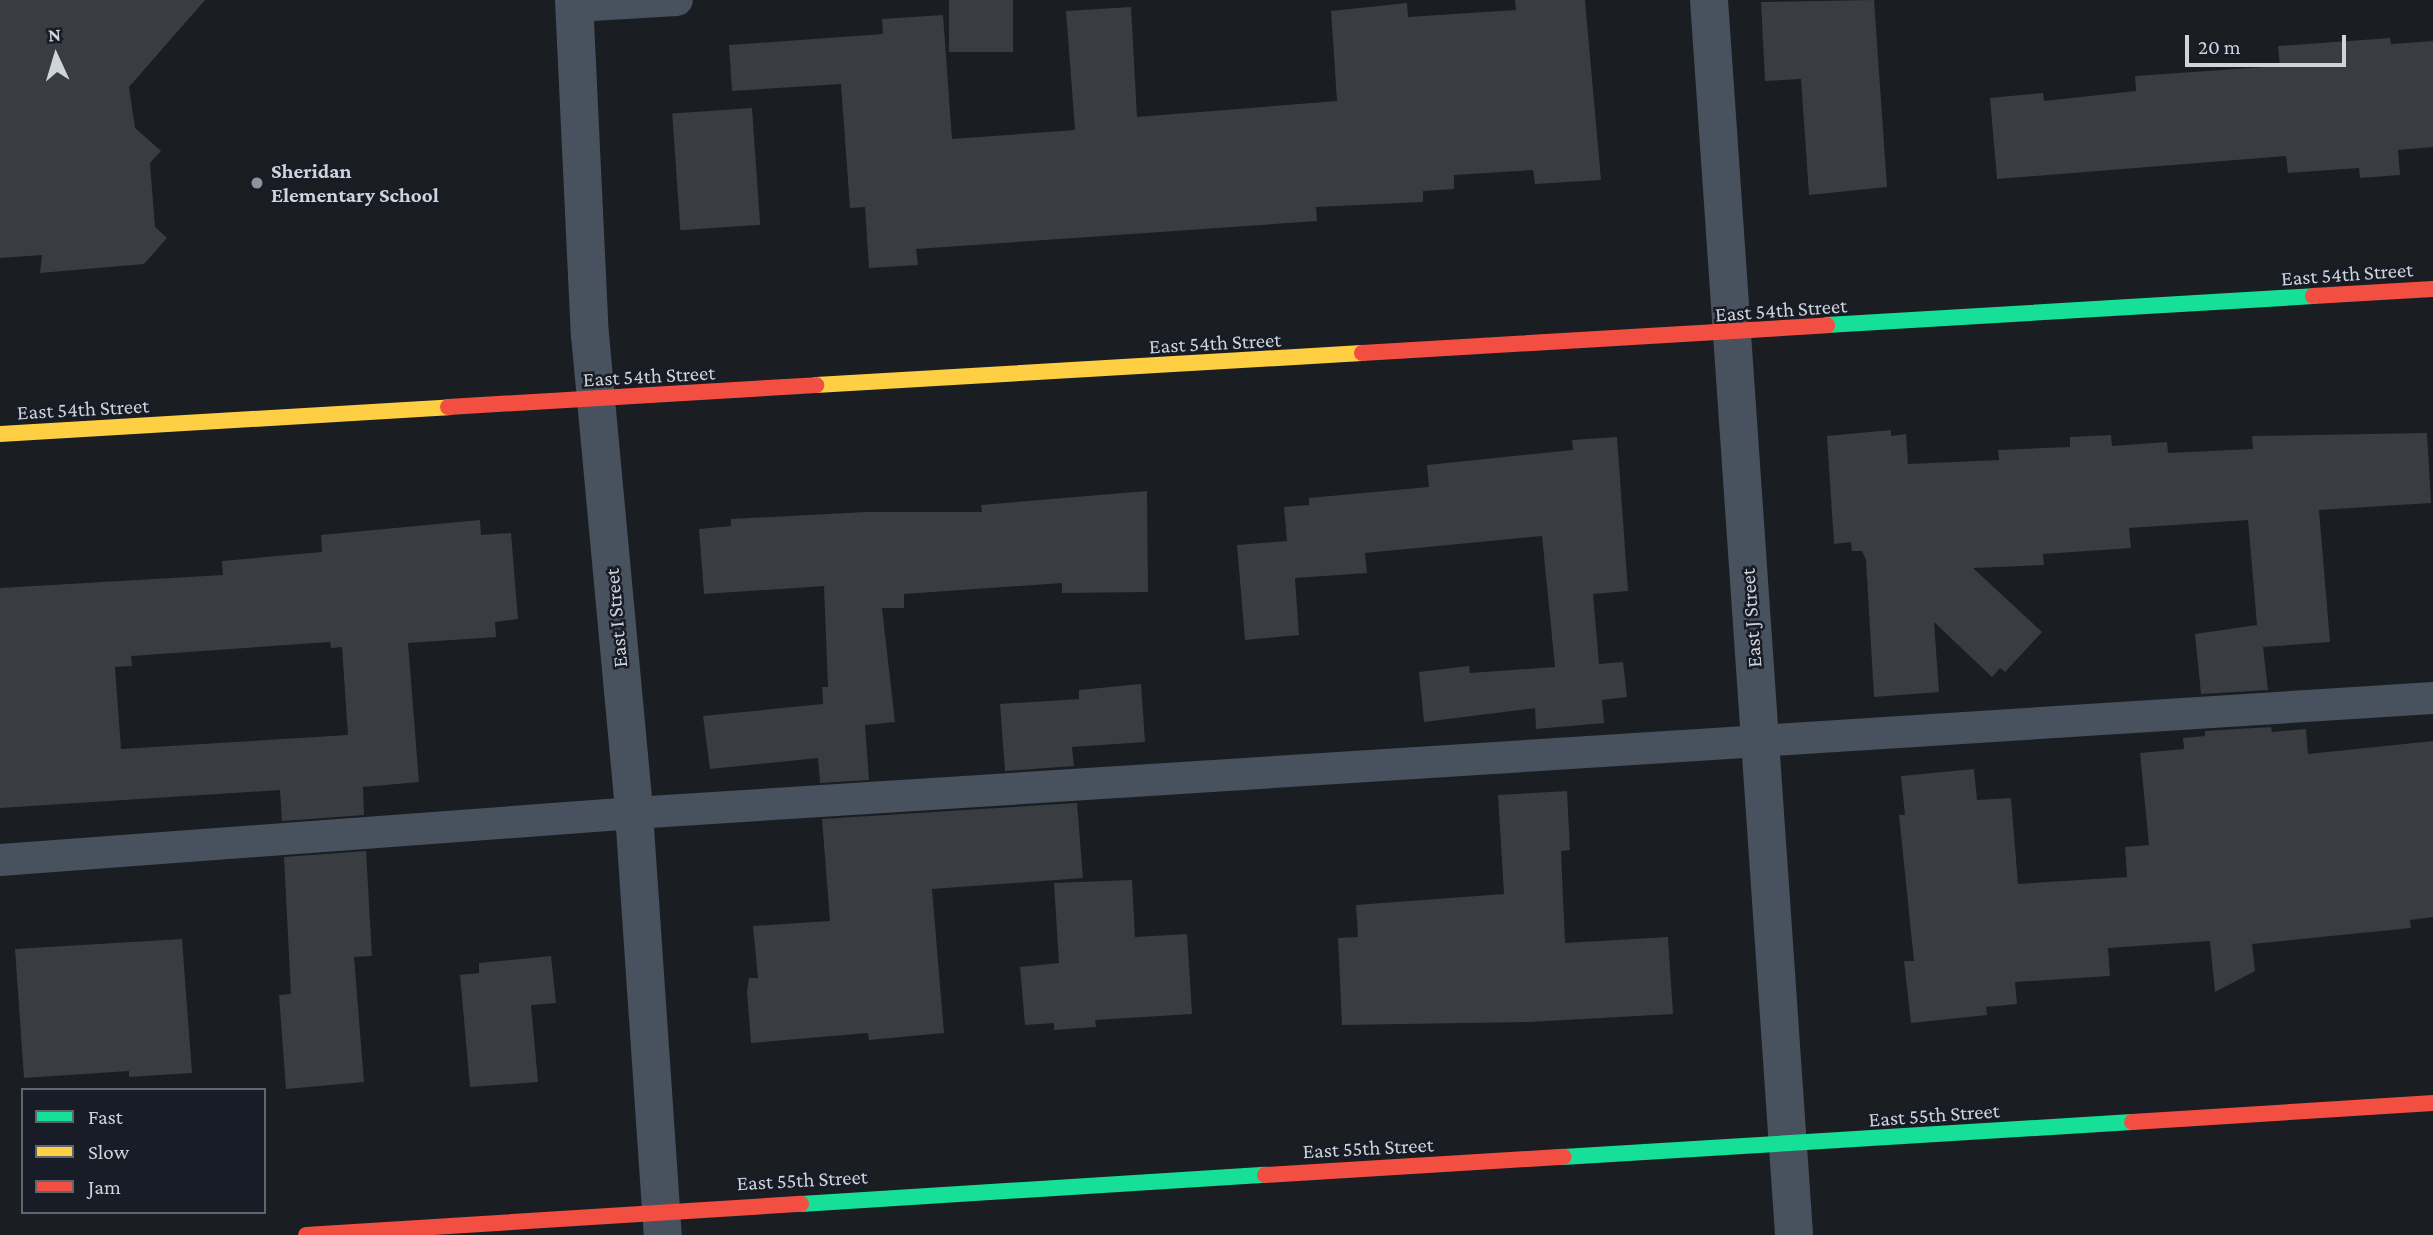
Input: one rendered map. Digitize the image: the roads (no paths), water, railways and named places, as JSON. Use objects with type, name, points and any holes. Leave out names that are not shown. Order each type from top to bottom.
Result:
[{"type":"street","name":"East J Street","points":[[1709,0],[1794,1235]]},
{"type":"street","name":"East I Street","points":[[575,3],[596,400],[634,813],[662,1222]]},
{"type":"street","name":"East 54th Street","points":[[0,435],[1731,335],[2433,289]]},
{"type":"street","name":"East 55th Street","points":[[306,1235],[662,1222],[2433,1103]]},
{"type":"lane","points":[[575,3],[677,0]]},
{"type":"lane","points":[[0,860],[634,813],[2433,698]]},
{"type":"place","name":"Sheridan Elementary School","points":[[257,183]]}]
